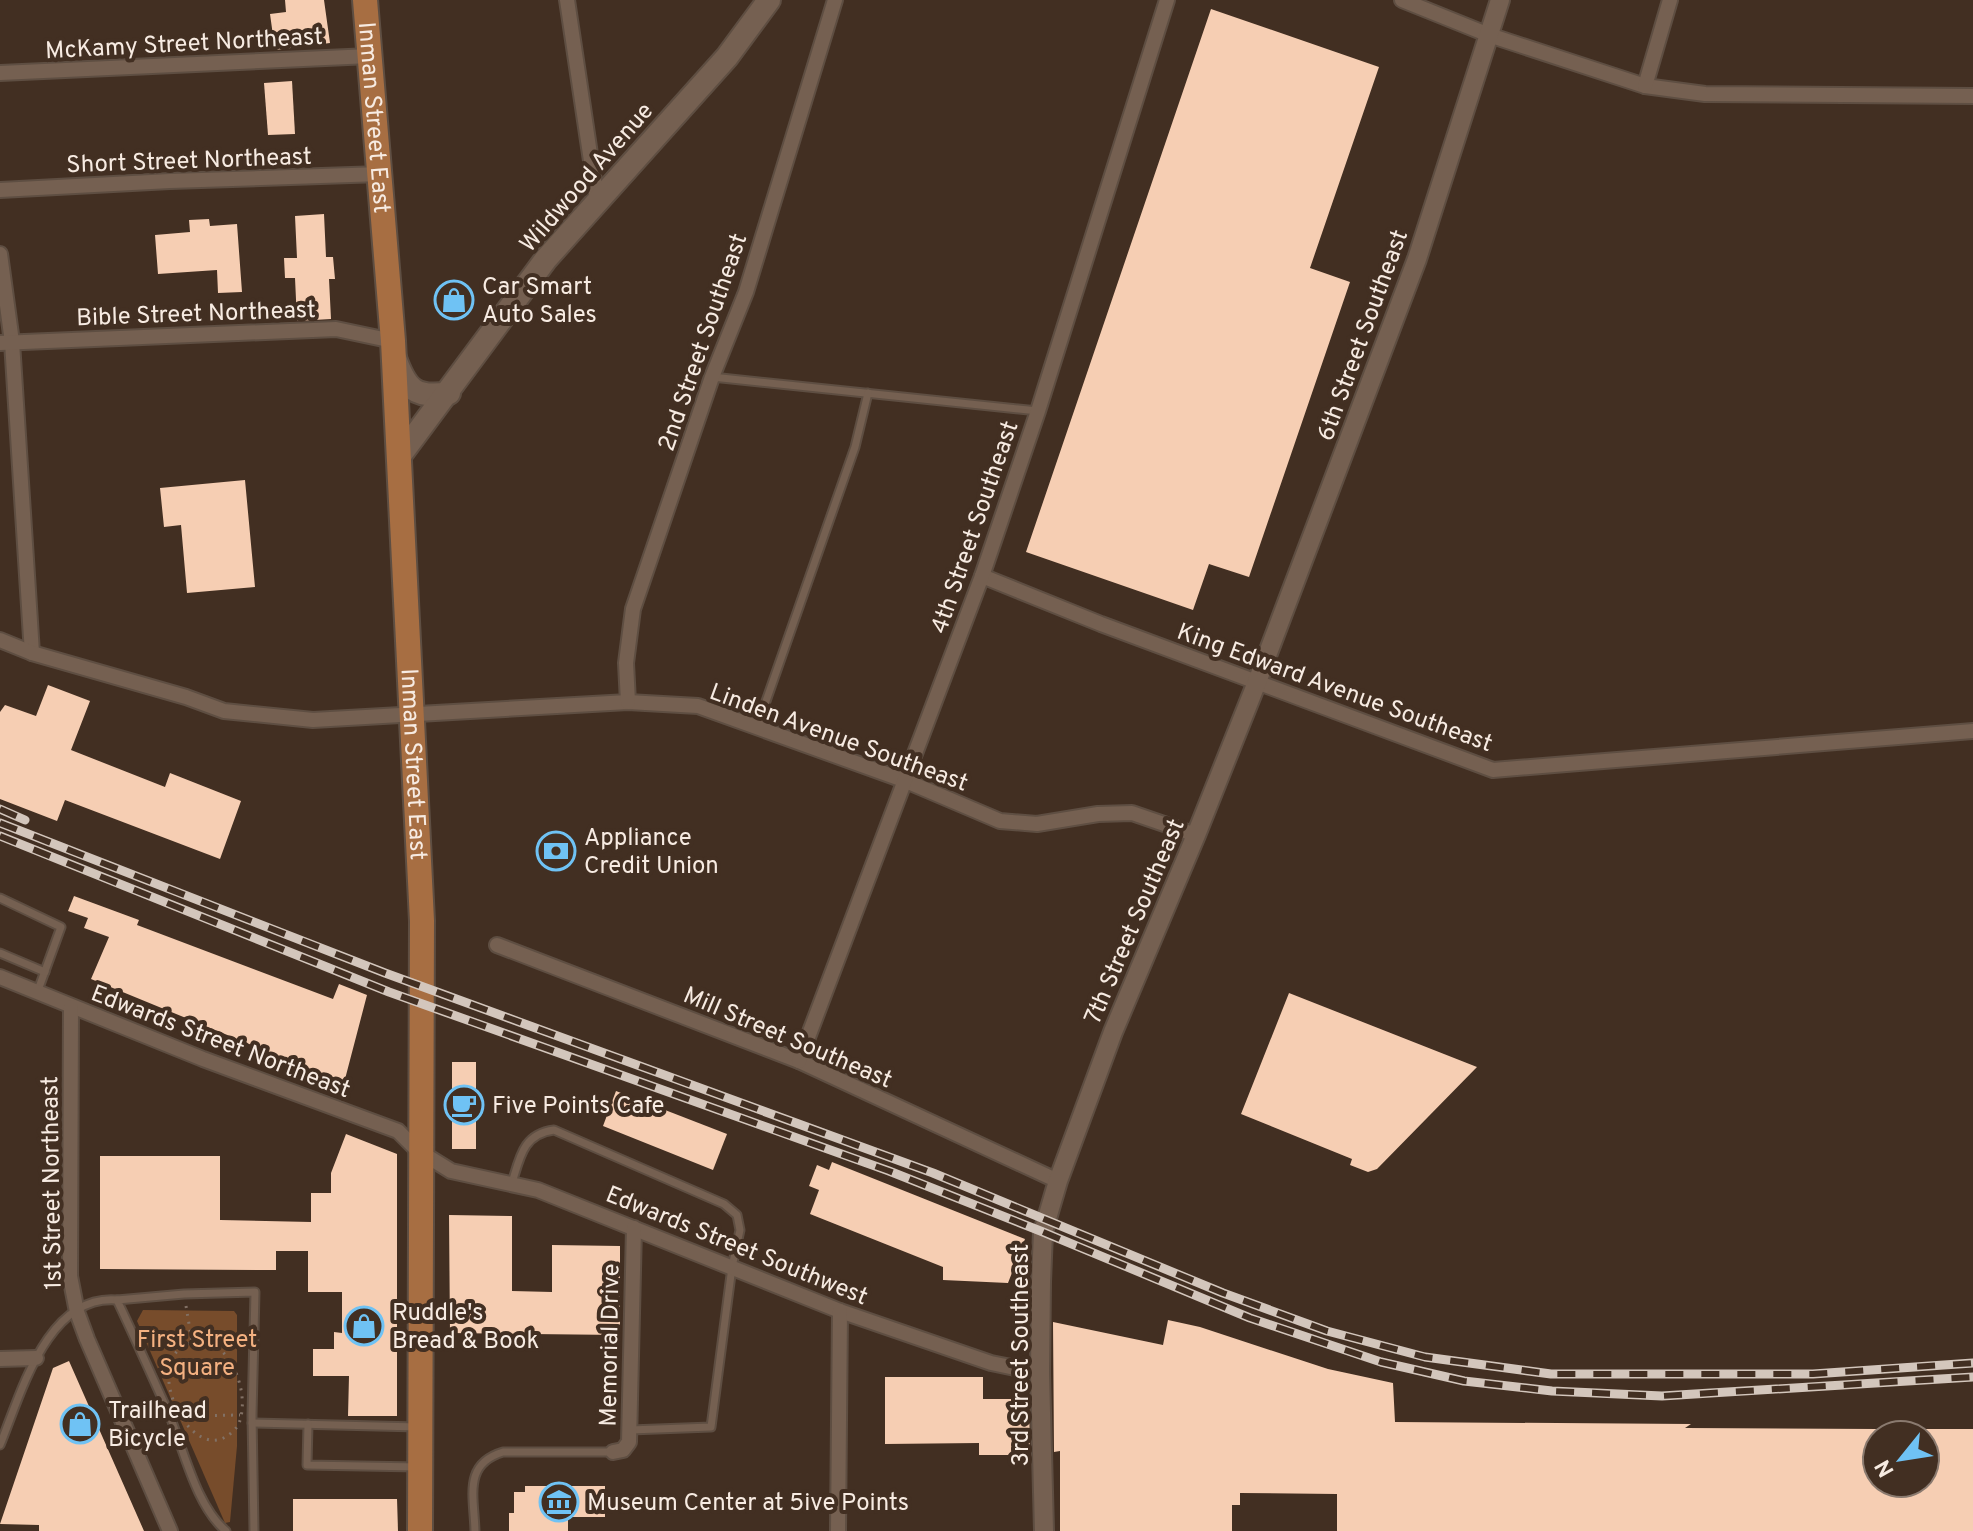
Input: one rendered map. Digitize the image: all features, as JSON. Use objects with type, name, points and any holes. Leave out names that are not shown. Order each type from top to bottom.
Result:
[{"type":"main road","name":"Inman Street East","points":[[365,0],[393,348],[422,921],[420,1531]]},
{"type":"main road","name":"Wildwood Avenue","points":[[399,457],[546,259],[727,57],[769,0]]},
{"type":"main road","points":[[393,348],[403,380],[416,393],[434,396],[449,393]]},
{"type":"street","points":[[567,0],[597,201],[580,220]]},
{"type":"street","name":"2nd Street Southeast","points":[[628,702],[626,663],[633,609],[712,377],[746,292],[835,0]]},
{"type":"street","name":"4th Street Southeast","points":[[799,1061],[982,576],[1038,411],[1167,0]]},
{"type":"street","points":[[1402,0],[1489,35],[1645,86],[1705,94],[1973,96]]},
{"type":"street","name":"6th Street Southeast","points":[[1257,682],[1417,259],[1500,0]]},
{"type":"street","points":[[1645,86],[1670,0]]},
{"type":"street","name":"McKamy Street Northeast","points":[[0,73],[370,56]]},
{"type":"street","name":"Short Street Northeast","points":[[0,190],[381,174]]},
{"type":"street","points":[[0,254],[32,653]]},
{"type":"street","name":"Bible Street Northeast","points":[[6,342],[336,329],[393,348]]},
{"type":"street","name":"King Edward Avenue Southeast","points":[[982,576],[1101,624],[1493,770],[1973,731]]},
{"type":"street","name":"Linden Avenue Southeast","points":[[0,640],[32,653],[186,697],[224,711],[313,720],[628,702],[698,706],[906,781],[1000,821],[1037,824],[1098,814],[1132,813],[1196,835]]},
{"type":"street","name":"7th Street Southeast","points":[[1058,1181],[1113,1032],[1257,682]]},
{"type":"street","name":"Mill Street Southeast","points":[[497,945],[799,1061],[1058,1181]]},
{"type":"street","name":"Edwards Street Northeast","points":[[0,977],[203,1059],[398,1131],[421,1153]]},
{"type":"street","name":"1st Street Northeast","points":[[71,1007],[70,1276],[77,1312],[170,1531]]},
{"type":"street","name":"Edwards Street Southwest","points":[[421,1153],[451,1171],[538,1190],[840,1311],[991,1363],[1040,1373]]},
{"type":"street","name":"3rd Street Southeast","points":[[1044,1531],[1040,1373],[1043,1232],[1058,1181]]},
{"type":"street","name":"Memorial Drive","points":[[613,1452],[623,1450],[629,1442],[634,1228]]},
{"type":"street","points":[[838,1531],[840,1311]]},
{"type":"street","points":[[0,1359],[36,1358]]},
{"type":"lane","points":[[712,377],[1038,411]]},
{"type":"lane","points":[[757,727],[855,447],[868,393]]},
{"type":"lane","points":[[0,898],[61,927],[37,993]]},
{"type":"lane","points":[[0,953],[45,972]]},
{"type":"lane","points":[[512,1183],[525,1143],[532,1137],[554,1130],[724,1204],[737,1215],[740,1230],[732,1267],[711,1427],[630,1430]]},
{"type":"lane","points":[[0,1445],[48,1336],[77,1312],[96,1301],[255,1292],[252,1419],[254,1531]]},
{"type":"lane","points":[[117,1300],[204,1502],[215,1521],[226,1531]]},
{"type":"lane","points":[[252,1419],[420,1427]]},
{"type":"lane","points":[[308,1424],[307,1465],[420,1467]]},
{"type":"lane","points":[[475,1531],[474,1483],[478,1466],[490,1456],[503,1452],[613,1452]]},
{"type":"path","points":[[184,1294],[192,1342]]},
{"type":"path","points":[[192,1342],[213,1343],[229,1361],[241,1387],[241,1415],[234,1431],[216,1441],[197,1434],[181,1416],[170,1389],[169,1367],[179,1348],[192,1342]]},
{"type":"path","points":[[169,1416],[241,1415],[252,1419]]},
{"type":"green space","name":"First Street Square","points":[[143,1310],[234,1311],[237,1315],[237,1446],[230,1522],[225,1523],[137,1321]]},
{"type":"building","points":[[285,0],[324,0],[330,43],[275,50],[270,14],[286,12]]},
{"type":"building","points":[[1211,9],[1379,67],[1310,268],[1350,282],[1249,577],[1209,564],[1193,610],[1026,552]]},
{"type":"building","points":[[292,81],[295,134],[268,135],[264,83]]},
{"type":"building","points":[[324,214],[326,257],[333,257],[335,279],[329,279],[331,319],[297,321],[295,278],[285,278],[284,258],[297,258],[295,216]]},
{"type":"building","points":[[209,219],[210,226],[237,224],[242,292],[218,293],[217,270],[158,274],[155,235],[190,232],[189,220]]},
{"type":"building","points":[[245,480],[255,587],[187,593],[181,525],[164,527],[160,488]]},
{"type":"building","points":[[48,685],[90,701],[71,750],[165,787],[170,773],[241,801],[220,859],[65,800],[57,821],[0,799],[0,712],[5,705],[36,716]]},
{"type":"building","points":[[74,896],[139,920],[137,925],[333,999],[339,984],[367,995],[344,1083],[91,979],[109,937],[84,928],[88,918],[68,911]]},
{"type":"building","points":[[1289,993],[1477,1067],[1377,1169],[1368,1172],[1350,1165],[1352,1159],[1241,1114]]},
{"type":"building","name":"Five Points Cafe","points":[[452,1062],[476,1062],[476,1149],[452,1149]]},
{"type":"building","points":[[616,1091],[727,1134],[713,1170],[603,1126]]},
{"type":"building","points":[[346,1134],[397,1154],[397,1416],[348,1416],[349,1376],[313,1376],[313,1349],[334,1349],[334,1332],[342,1333],[342,1292],[308,1292],[308,1251],[276,1251],[276,1270],[100,1269],[100,1156],[220,1156],[220,1220],[311,1222],[311,1193],[331,1193],[331,1173]]},
{"type":"building","points":[[832,1162],[1025,1239],[1008,1283],[943,1280],[943,1267],[810,1214],[819,1190],[809,1186],[817,1165],[829,1170]]},
{"type":"building","points":[[449,1215],[512,1216],[512,1291],[552,1292],[552,1245],[620,1246],[620,1335],[450,1333]]},
{"type":"building","points":[[1168,1320],[1200,1327],[1328,1369],[1393,1383],[1395,1422],[1861,1429],[1861,1499],[1941,1499],[1941,1429],[1973,1429],[1973,1531],[1337,1531],[1337,1494],[1240,1493],[1240,1505],[1232,1505],[1232,1531],[1060,1531],[1060,1451],[1054,1452],[1053,1322],[1163,1345]]},
{"type":"building","points":[[69,1361],[144,1531],[39,1531],[39,1525],[0,1524],[53,1368]]},
{"type":"building","points":[[885,1377],[983,1377],[983,1399],[1029,1399],[1030,1455],[979,1455],[979,1443],[885,1444]]},
{"type":"building","name":"Museum Center at 5ive Points","points":[[525,1486],[605,1486],[605,1517],[568,1517],[568,1531],[509,1531],[509,1513],[514,1513],[514,1492],[525,1492]]},
{"type":"building","points":[[293,1499],[397,1499],[398,1531],[293,1531]]},
{"type":"railway","points":[[0,809],[25,820]]},
{"type":"railway","points":[[0,823],[385,973],[933,1173],[1223,1293],[1327,1331],[1425,1357],[1551,1374],[1813,1374],[1973,1363]]},
{"type":"railway","points":[[0,836],[389,992],[889,1171],[1250,1318],[1381,1362],[1464,1381],[1552,1391],[1662,1396],[1973,1377]]},
{"type":"place","name":"Car Smart Auto Sales","points":[[454,300]]},
{"type":"place","name":"Appliance Credit Union","points":[[556,851]]},
{"type":"place","name":"Five Points Cafe","points":[[464,1105]]},
{"type":"place","name":"Ruddle's Bread & Book","points":[[364,1326]]},
{"type":"place","name":"Trailhead Bicycle","points":[[80,1424]]},
{"type":"place","name":"Museum Center at 5ive Points","points":[[559,1502]]}]
